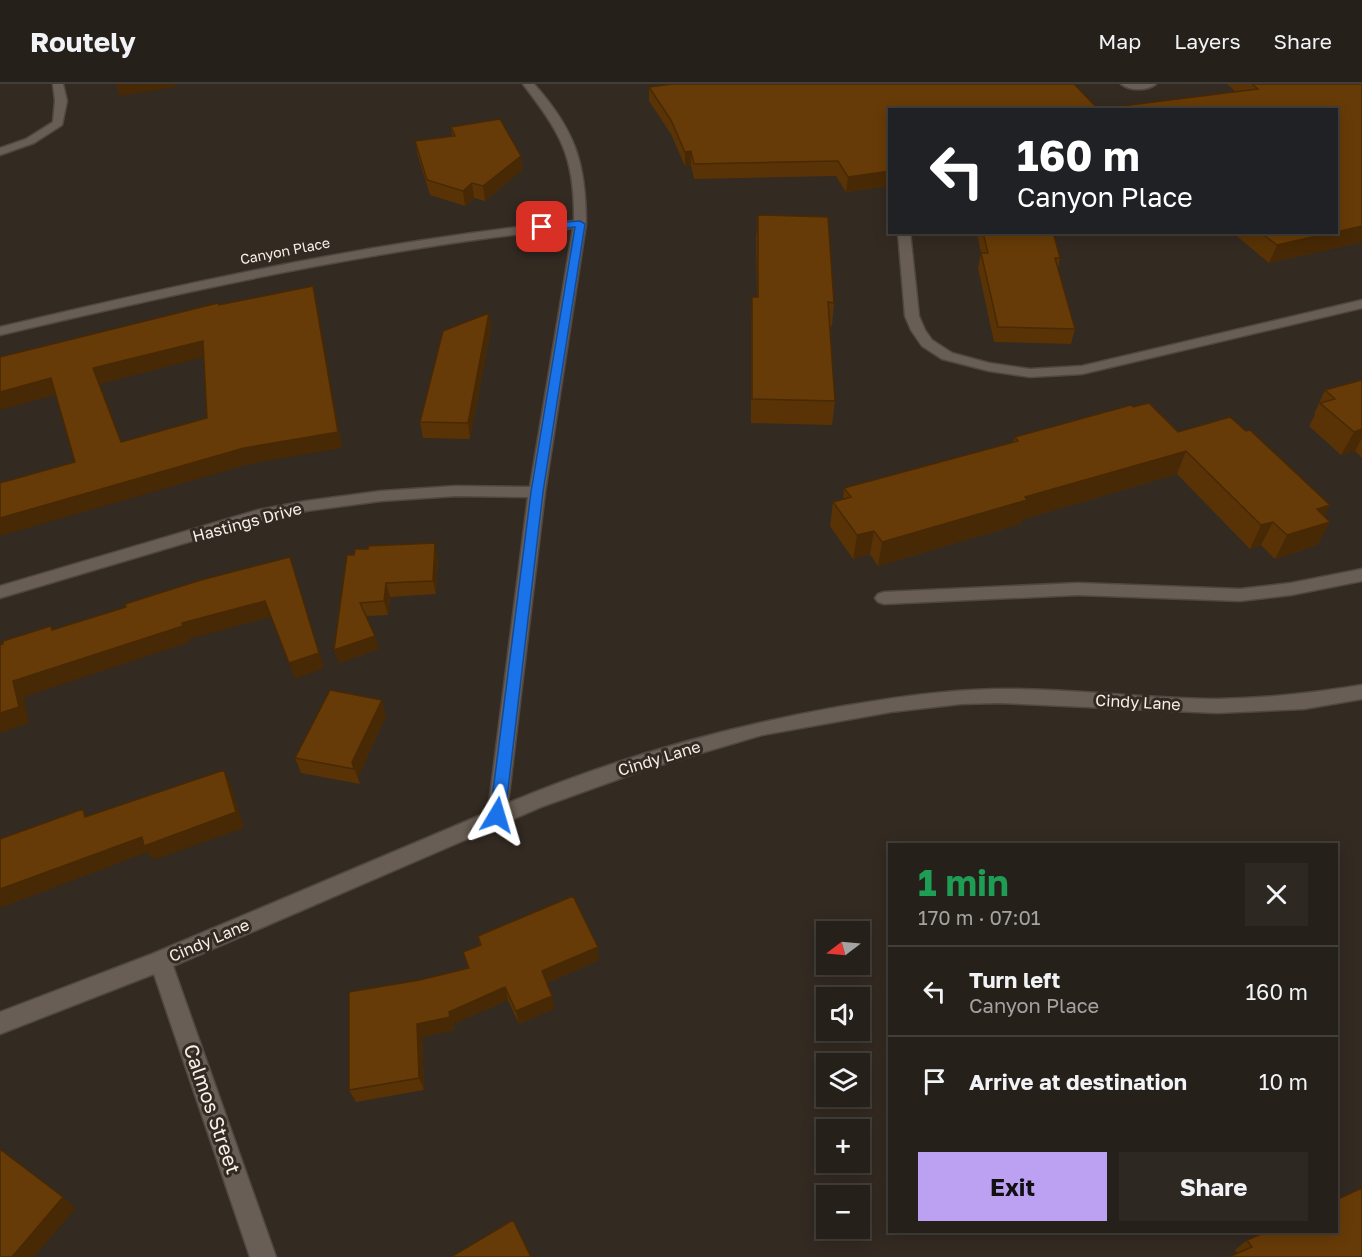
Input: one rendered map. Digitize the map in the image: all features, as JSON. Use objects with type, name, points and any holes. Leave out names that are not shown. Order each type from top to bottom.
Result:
[{"type":"street","points":[[0,152],[30,141],[58,123],[61,101],[58,84]]},
{"type":"street","points":[[497,815],[537,492],[580,224],[580,186],[570,147],[548,106],[528,84]]},
{"type":"street","points":[[1126,84],[1132,86],[1151,84]]},
{"type":"street","name":"Canyon Place","points":[[0,331],[105,304],[297,264],[468,234],[580,224]]},
{"type":"street","points":[[904,234],[912,316],[918,330],[927,343],[946,356],[989,367],[1030,373],[1082,370],[1362,304]]},
{"type":"street","name":"Hastings Drive","points":[[0,592],[258,516],[306,506],[359,498],[424,493],[537,492]]},
{"type":"street","points":[[884,598],[1078,589],[1240,595],[1291,589],[1362,575]]},
{"type":"street","name":"Cindy Lane","points":[[0,1023],[160,961],[497,815],[589,780],[762,728],[891,705],[952,698],[999,696],[1217,706],[1304,702],[1362,692]]},
{"type":"street","name":"Calmos Street","points":[[160,961],[263,1257]]},
{"type":"building","points":[[673,84],[1074,84],[1097,108],[888,108],[888,171],[848,177],[838,161],[694,164],[691,151],[685,152],[671,120],[649,87]]},
{"type":"building","points":[[1252,84],[1362,84],[1362,226],[1338,232],[1338,108],[1106,108],[1258,89]]},
{"type":"building","points":[[500,119],[521,156],[483,186],[472,183],[463,191],[427,180],[415,141],[455,136],[451,127]]},
{"type":"building","points":[[758,215],[828,217],[834,303],[828,302],[835,401],[752,399],[752,297],[758,297]]},
{"type":"building","points":[[983,234],[1054,234],[1060,258],[1055,258],[1075,329],[998,327],[981,253],[988,253]]},
{"type":"building","points":[[1263,234],[1325,234],[1277,245]]},
{"type":"building","points":[[313,286],[338,432],[244,448],[0,518],[0,483],[75,462],[51,378],[0,392],[0,357],[218,303],[219,305]],"holes":[[[203,341],[207,418],[121,442],[93,368]]]},
{"type":"building","points":[[489,313],[468,423],[420,422],[443,331]]},
{"type":"building","points":[[1362,380],[1362,429],[1354,432],[1320,403],[1335,399],[1325,390]]},
{"type":"building","points":[[1149,403],[1178,432],[1230,417],[1246,431],[1250,430],[1330,505],[1317,509],[1330,522],[1287,535],[1273,522],[1261,525],[1186,451],[1025,497],[1027,500],[882,542],[874,531],[857,535],[833,502],[851,497],[844,488],[1018,441],[1015,437],[1131,405],[1133,407]]},
{"type":"building","points":[[435,543],[433,581],[386,583],[384,601],[360,603],[375,636],[334,650],[347,555],[354,555],[355,549],[368,549],[368,546]]},
{"type":"building","points":[[290,557],[319,653],[289,663],[265,601],[182,623],[183,626],[13,681],[19,707],[0,713],[0,645],[3,641],[51,626],[52,630],[201,580]]},
{"type":"building","points":[[330,690],[382,700],[352,762],[354,769],[295,758]]},
{"type":"building","points":[[224,770],[236,812],[144,846],[142,837],[0,889],[0,839],[83,809],[85,817]]},
{"type":"building","points":[[573,896],[598,947],[542,971],[552,996],[516,1011],[505,987],[449,1012],[450,1017],[417,1024],[419,1078],[349,1090],[349,992],[420,980],[469,968],[463,952],[481,945],[478,936]]},
{"type":"building","points":[[0,1149],[63,1197],[12,1257],[0,1257]]},
{"type":"building","points":[[1362,1188],[1362,1257],[1229,1257],[1252,1247],[1247,1240],[1264,1233],[1338,1233],[1338,1199]]},
{"type":"building","points":[[513,1220],[531,1257],[451,1257]]},
{"type":"route","points":[[497,815],[537,492],[580,224],[542,227]]}]
